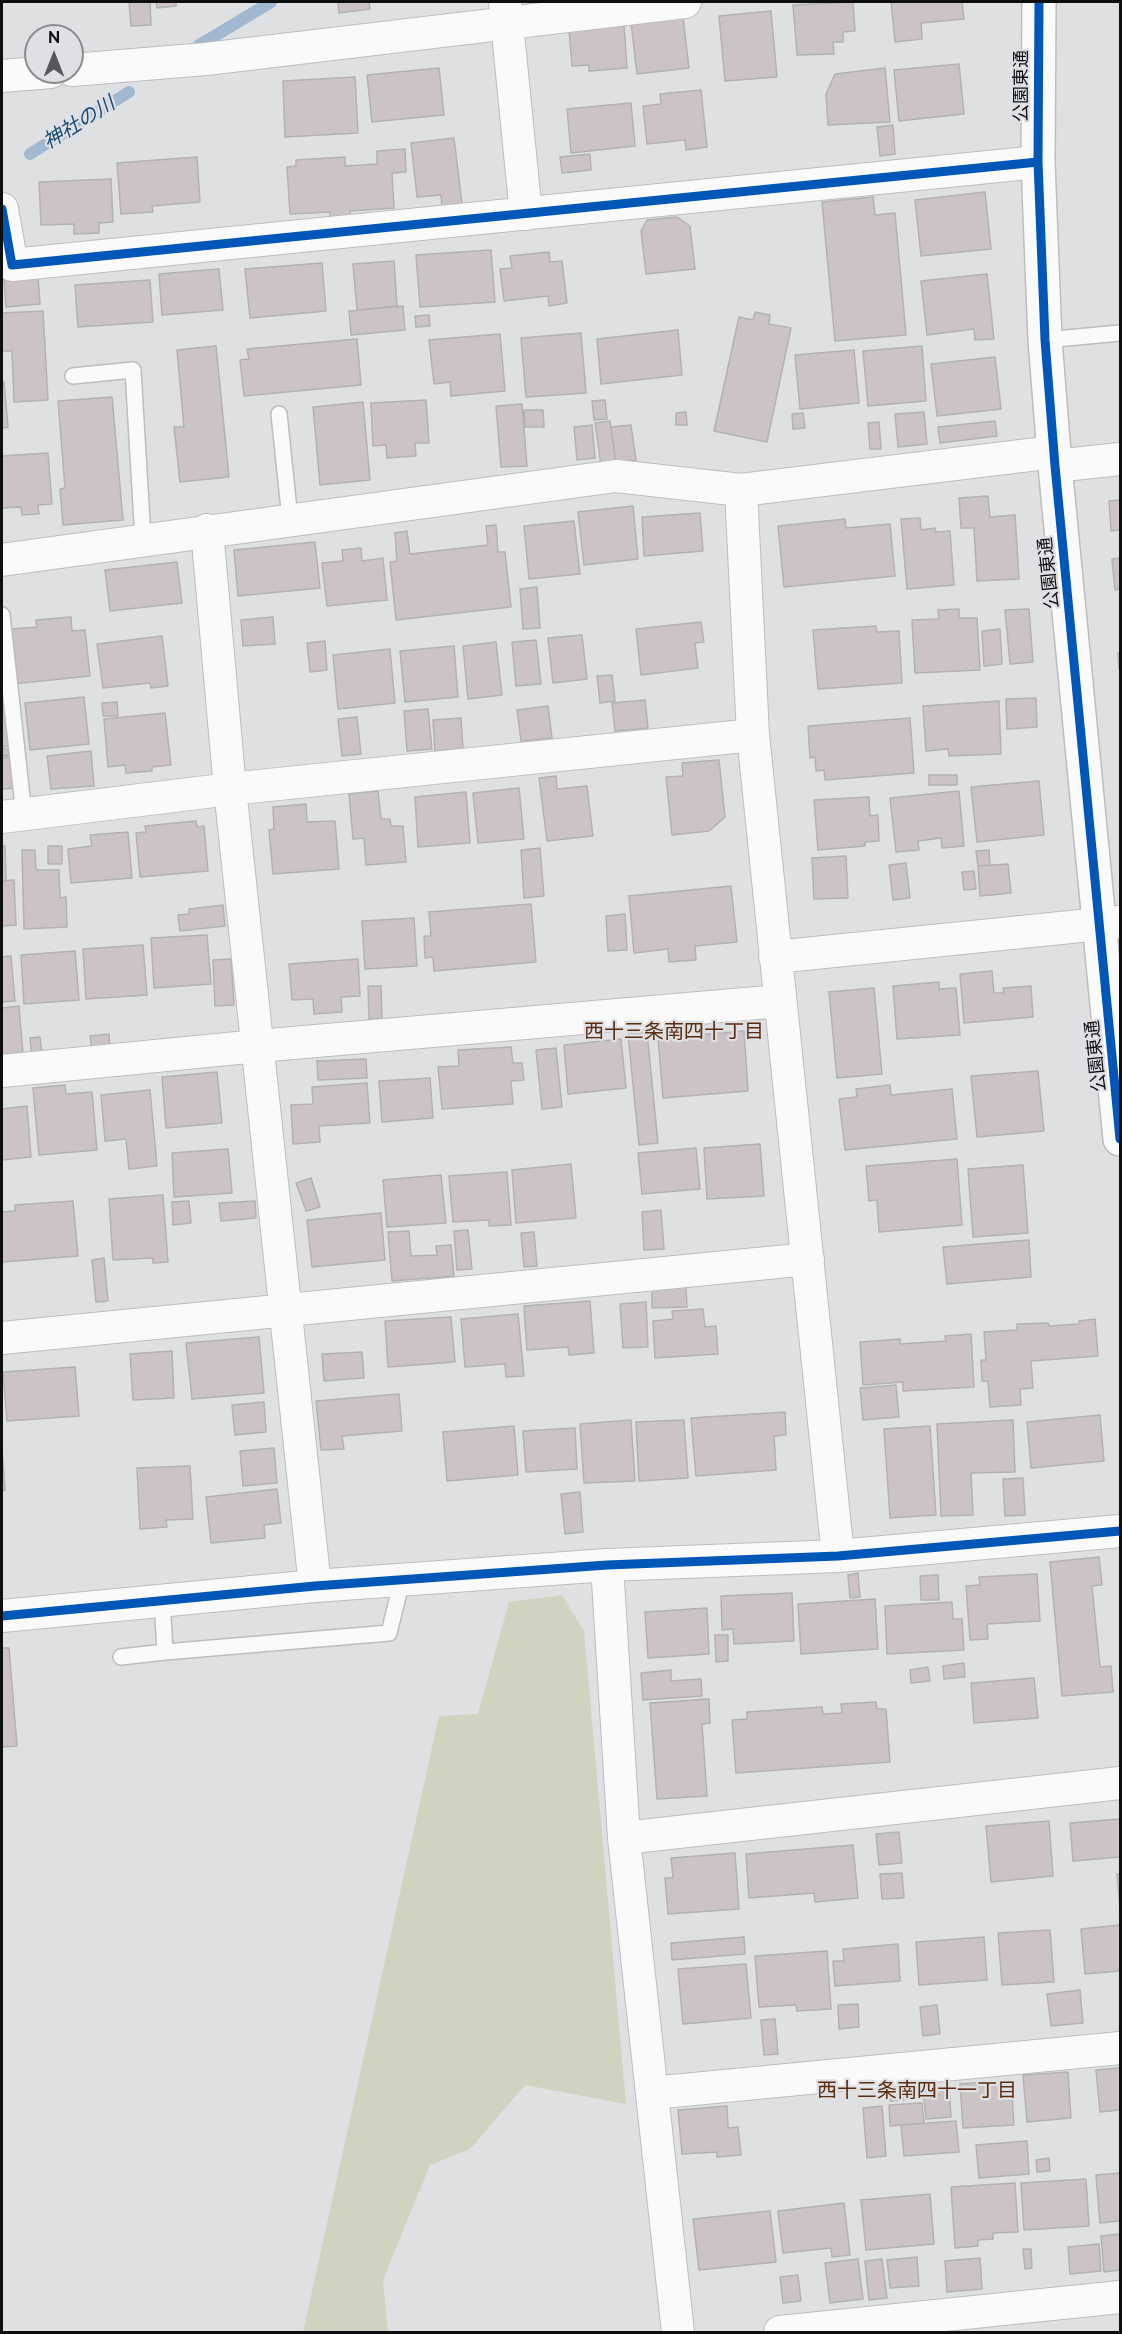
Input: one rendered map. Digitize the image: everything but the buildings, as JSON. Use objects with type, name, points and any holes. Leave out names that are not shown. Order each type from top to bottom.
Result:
[{"type":"street","points":[[84,69],[206,59],[506,12],[685,2]]},
{"type":"street","name":"公園東通","points":[[1039,2],[1038,162],[1045,340],[1054,459],[1110,923],[1120,1139]]},
{"type":"street","points":[[506,12],[526,214]]},
{"type":"street","points":[[2,76],[24,74]]},
{"type":"street","points":[[2,209],[12,265],[1038,162]]},
{"type":"street","points":[[2,560],[207,530],[616,476],[741,490],[1054,459],[1120,459]]},
{"type":"street","points":[[741,490],[753,735],[838,1556]]},
{"type":"street","points":[[207,530],[230,789],[315,1586]]},
{"type":"street","points":[[13,816],[230,789],[753,735]]},
{"type":"street","points":[[775,957],[1110,923]]},
{"type":"street","points":[[2,1071],[258,1046],[780,1001]]},
{"type":"street","points":[[2,1338],[808,1259]]},
{"type":"street","points":[[2,1616],[315,1586],[607,1565],[838,1556],[1120,1531]]},
{"type":"street","points":[[607,1565],[624,1838],[678,2332]]},
{"type":"street","points":[[624,1838],[1120,1783]]},
{"type":"street","points":[[652,2093],[1120,2048]]},
{"type":"street","points":[[780,2332],[1120,2297]]},
{"type":"lane","points":[[1045,340],[1120,333]]},
{"type":"lane","points":[[73,376],[133,370],[144,539]]},
{"type":"lane","points":[[279,414],[290,519]]},
{"type":"lane","points":[[2,615],[13,816]]},
{"type":"lane","points":[[121,1658],[165,1652],[389,1634],[402,1580]]},
{"type":"lane","points":[[162,1600],[165,1652]]},
{"type":"green space","points":[[562,1595],[584,1631],[626,2104],[525,2085],[470,2149],[430,2165],[383,2280],[388,2332],[303,2332],[439,1716],[478,1714],[509,1602]]},
{"type":"waterway","name":"神社の川","points":[[198,46],[271,2]]},
{"type":"waterway","name":"神社の川","points":[[30,154],[129,92]]},
{"type":"cycle path","points":[[1039,2],[1038,162],[1045,340],[1055,466],[1120,1139]]},
{"type":"cycle path","points":[[2,209],[12,265],[1038,162]]},
{"type":"cycle path","points":[[2,1616],[315,1586],[607,1565],[838,1556],[1120,1531]]},
{"type":"district","name":"西十三条南四十丁目","points":[[674,1032]]},
{"type":"district","name":"西十三条南四十一丁目","points":[[917,2091]]}]
